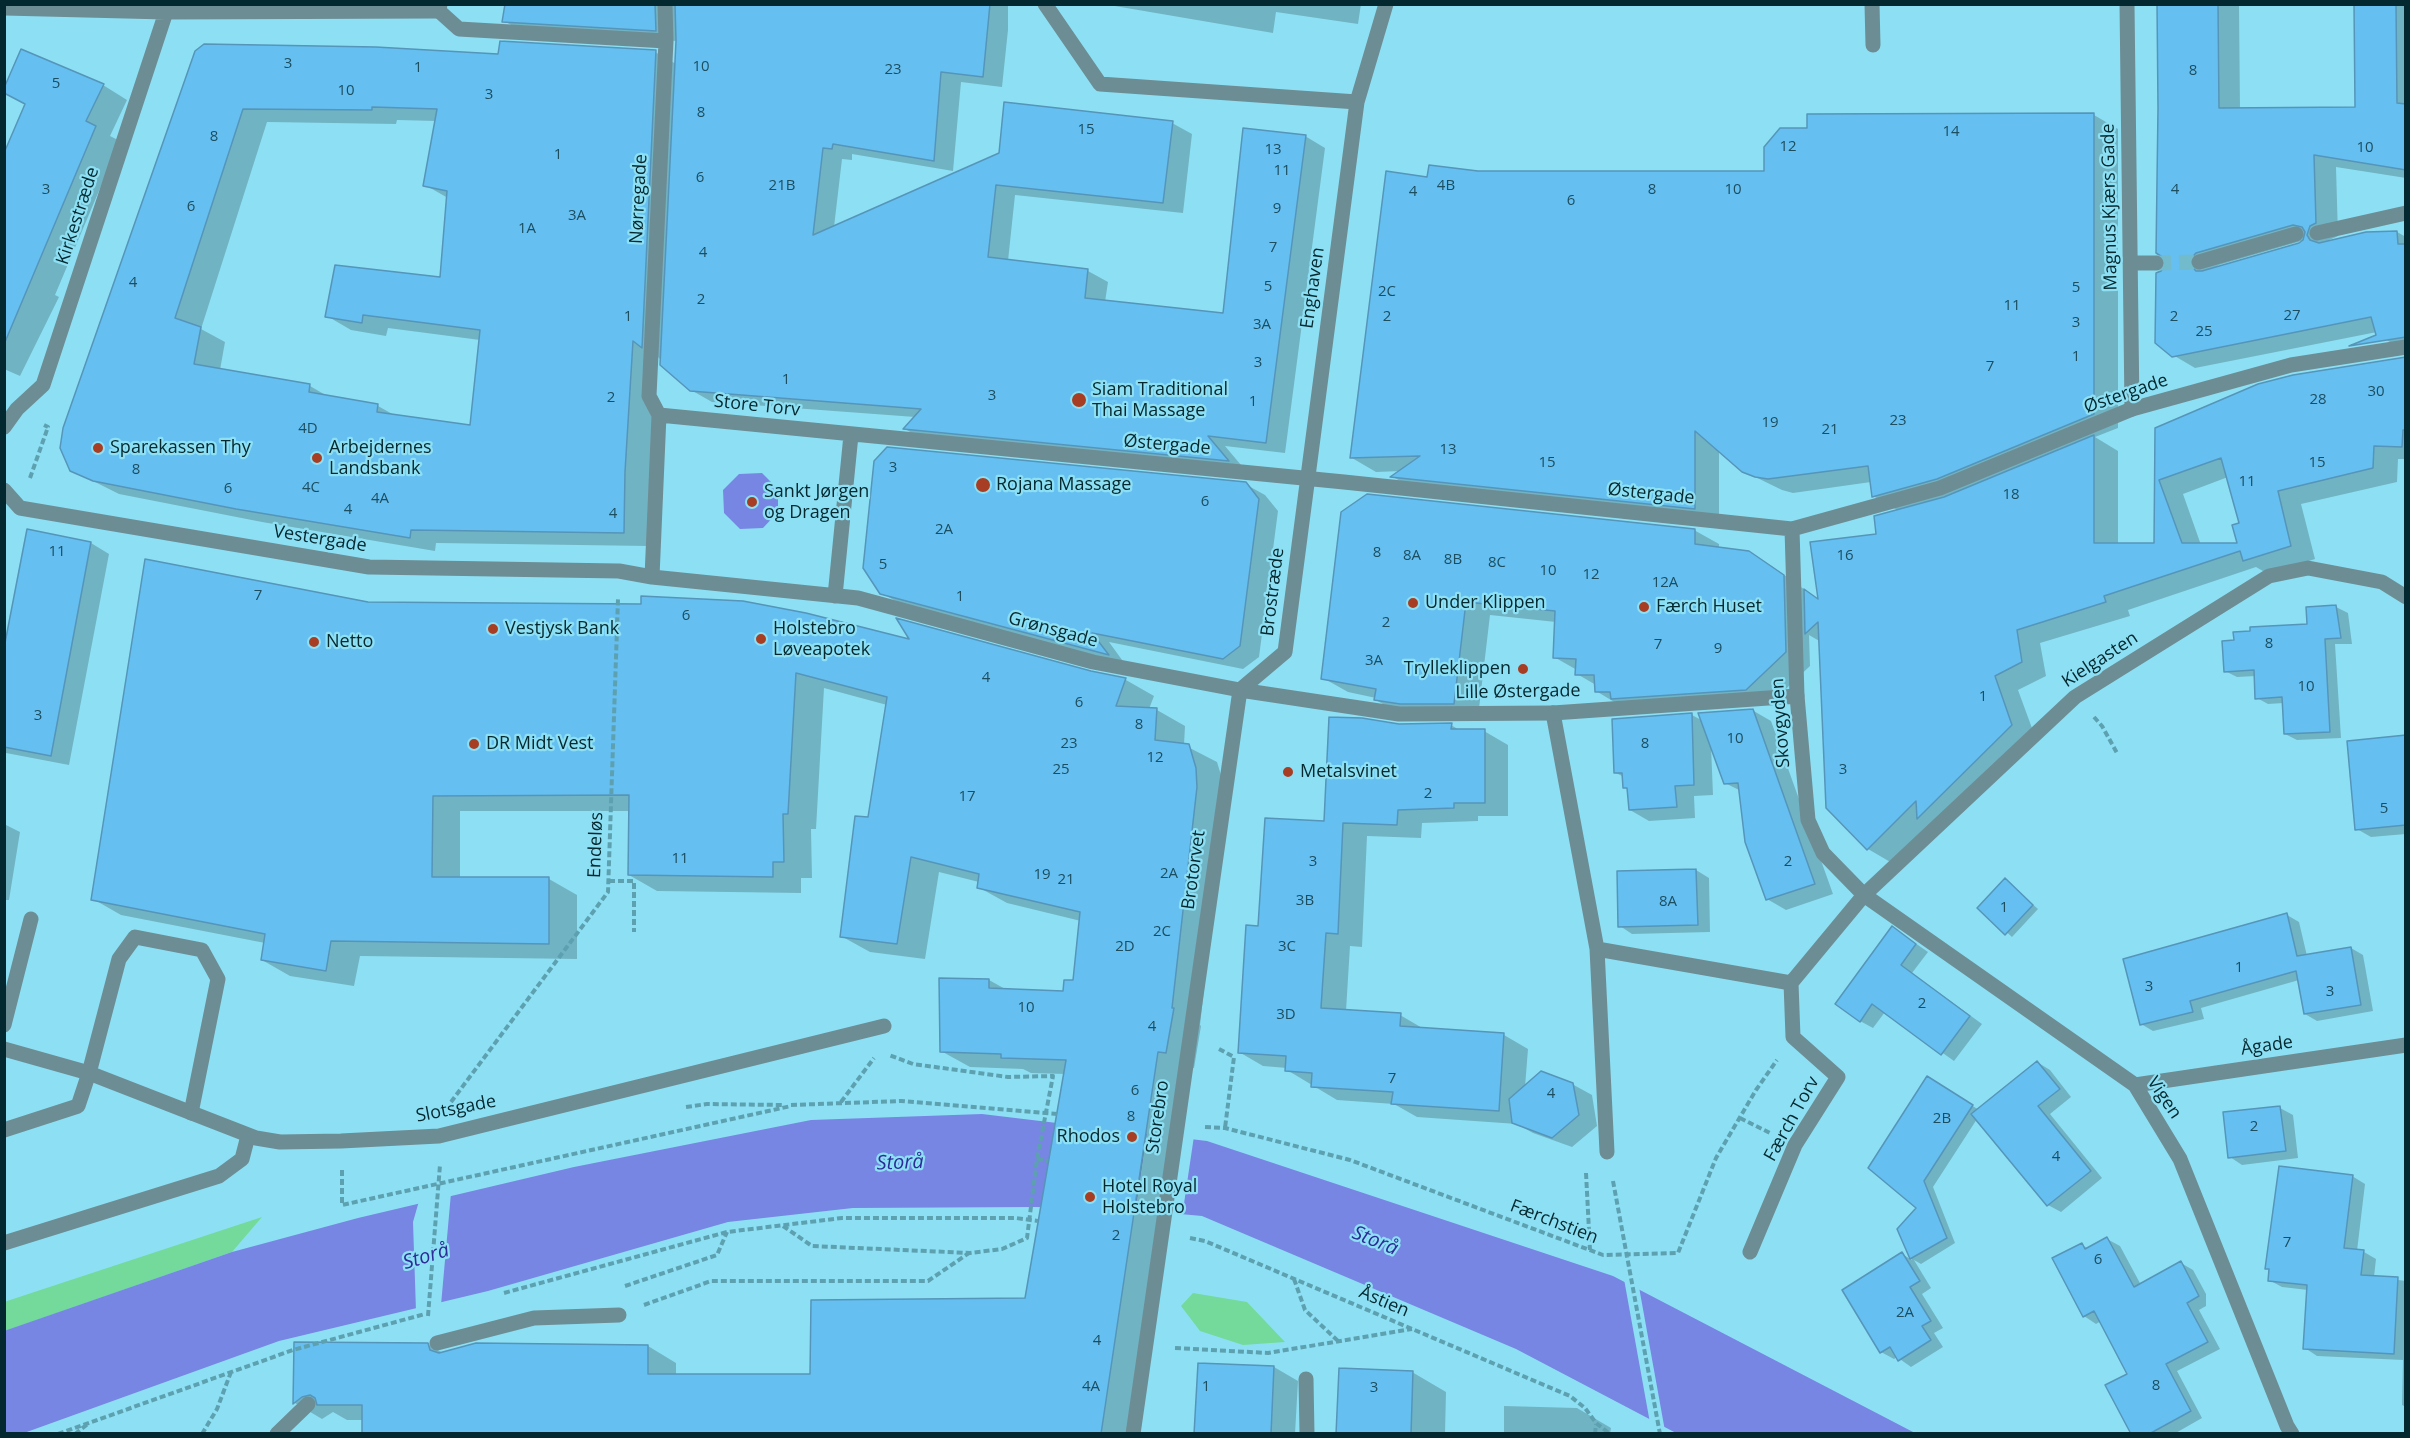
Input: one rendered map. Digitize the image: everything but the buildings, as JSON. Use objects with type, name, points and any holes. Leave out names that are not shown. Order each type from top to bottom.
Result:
[{"type":"street","name":"Nørregade","points":[[659,415],[649,396],[666,41],[665,4]]},
{"type":"street","points":[[1045,4],[1100,84],[1357,102]]},
{"type":"street","name":"Enghaven","points":[[1307,478],[1357,102],[1386,4]]},
{"type":"street","points":[[1872,4],[1873,45]]},
{"type":"street","name":"Magnus Kjærs Gade","points":[[2127,4],[2132,409]]},
{"type":"street","name":"Kirkestræde","points":[[4,427],[17,410],[43,385],[166,8]]},
{"type":"street","points":[[5,9],[439,8],[459,29],[666,41]]},
{"type":"street","points":[[2317,233],[2406,213]]},
{"type":"street","points":[[2199,262],[2296,234]]},
{"type":"street","points":[[2130,263],[2156,262]]},
{"type":"street","name":"Østergade","points":[[867,436],[1307,478],[1792,529],[1940,488],[2132,409],[2291,365],[2406,346]]},
{"type":"street","points":[[659,415],[646,576],[835,596],[851,435]]},
{"type":"street","name":"Store Torv","points":[[659,415],[867,436]]},
{"type":"street","name":"Brostræde","points":[[1240,690],[1285,652],[1307,478]]},
{"type":"street","points":[[4,490],[20,508]]},
{"type":"street","name":"Vestergade","points":[[20,508],[369,567],[619,571],[646,576]]},
{"type":"street","name":"Skovgyden","points":[[1792,529],[1797,696],[1808,820],[1823,853],[1864,895]]},
{"type":"street","name":"Kielgasten","points":[[1864,895],[2075,697],[2269,576],[2308,568],[2382,582],[2406,597]]},
{"type":"street","name":"Grønsgade","points":[[835,596],[858,598],[1093,662],[1240,690]]},
{"type":"street","name":"Lille Østergade","points":[[1240,690],[1399,714],[1553,713],[1797,696]]},
{"type":"street","name":"Brotorvet","points":[[1187,1056],[1240,690]]},
{"type":"street","points":[[1553,713],[1597,949],[1607,1152]]},
{"type":"street","points":[[1793,1037],[1791,983],[1864,895]]},
{"type":"street","name":"Vigen","points":[[1864,895],[2135,1085],[2180,1159],[2292,1434]]},
{"type":"street","points":[[4,1024],[31,919]]},
{"type":"street","points":[[4,1130],[78,1106],[119,959],[135,937],[202,950],[218,979],[191,1113]]},
{"type":"street","points":[[1597,949],[1791,983]]},
{"type":"street","name":"Slotsgade","points":[[4,1049],[89,1073],[248,1136],[280,1142],[341,1141],[439,1136],[884,1026]]},
{"type":"street","name":"Færch Torv","points":[[1750,1252],[1795,1145],[1838,1077],[1793,1037]]},
{"type":"street","name":"Ågade","points":[[2135,1085],[2406,1045]]},
{"type":"street","name":"Storebro","points":[[1132,1434],[1187,1056]]},
{"type":"street","points":[[4,1243],[219,1176],[242,1159],[248,1136]]},
{"type":"street","points":[[437,1343],[534,1318],[619,1315]]},
{"type":"street","points":[[1306,1379],[1306,1434]]},
{"type":"street","points":[[277,1434],[308,1404]]},
{"type":"path","points":[[17,410],[48,428],[20,508]]},
{"type":"path","name":"Endeløs","points":[[439,1136],[452,1098],[608,892],[619,571]]},
{"type":"path","points":[[2075,697],[2102,726],[2116,753]]},
{"type":"path","points":[[609,881],[634,881],[634,932]]},
{"type":"path","name":"Færchstien","points":[[1234,1057],[1226,1128],[1350,1160],[1603,1255],[1678,1253],[1716,1158],[1756,1090],[1793,1037]]},
{"type":"path","points":[[782,1226],[812,1246],[970,1253],[1002,1249],[1027,1238],[1037,1159],[1053,1076],[1008,1077],[913,1064],[879,1052],[841,1103]]},
{"type":"path","points":[[684,1108],[707,1104],[791,1106],[901,1101],[1057,1114]]},
{"type":"path","points":[[341,1141],[342,1205],[791,1106]]},
{"type":"path","points":[[1037,1159],[1048,1161]]},
{"type":"path","points":[[428,1322],[440,1161]]},
{"type":"path","points":[[1585,1166],[1590,1250]]},
{"type":"path","points":[[1612,1179],[1660,1434]]},
{"type":"path","points":[[620,1288],[717,1255],[727,1232]]},
{"type":"path","name":"Åstien","points":[[1188,1238],[1205,1241],[1570,1396],[1610,1434]]},
{"type":"path","points":[[619,1315],[711,1281],[928,1281],[970,1253]]},
{"type":"path","points":[[1293,1278],[1305,1310],[1338,1341]]},
{"type":"path","points":[[1144,1347],[1268,1353],[1413,1328]]},
{"type":"path","points":[[202,1434],[217,1409],[231,1372]]},
{"type":"path","points":[[75,1434],[94,1419]]},
{"type":"path","points":[[1595,1434],[1596,1423]]},
{"type":"green space","points":[[262,1217],[232,1252],[5,1331],[4,1302]]},
{"type":"green space","points":[[1193,1293],[1247,1302],[1285,1342],[1243,1345],[1200,1331],[1181,1306]]},
{"type":"water","points":[[762,473],[778,489],[778,512],[763,528],[740,529],[724,513],[723,490],[739,474]]},
{"type":"water","name":"Storå","points":[[982,1114],[1207,1141],[1613,1276],[1915,1433],[1676,1433],[1516,1349],[1202,1216],[1115,1208],[1035,1207],[853,1208],[728,1222],[488,1291],[279,1341],[24,1433],[5,1433],[4,1331],[232,1252],[358,1218],[574,1167],[811,1120]]},
{"type":"pier","points":[[1147,1131],[1194,1136],[1182,1217],[1135,1213]]},
{"type":"pier","points":[[451,1193],[441,1305],[416,1311],[413,1222],[419,1201]]},
{"type":"pier","points":[[1624,1279],[1639,1287],[1665,1431],[1650,1423]]},
{"type":"tunnel","points":[[2156,263],[2199,262]]},
{"type":"place","name":"Siam Traditional Thai Massage","points":[[1079,400]]},
{"type":"place","name":"Sparekassen Thy","points":[[98,448]]},
{"type":"place","name":"Arbejdernes Landsbank","points":[[317,458]]},
{"type":"place","name":"Rojana Massage","points":[[983,485]]},
{"type":"place","name":"Sankt Jørgen og Dragen","points":[[752,502]]},
{"type":"place","name":"Under Klippen","points":[[1413,603]]},
{"type":"place","name":"Færch Huset","points":[[1644,607]]},
{"type":"place","name":"Vestjysk Bank","points":[[493,629]]},
{"type":"place","name":"Holstebro Løveapotek","points":[[761,639]]},
{"type":"place","name":"Netto","points":[[314,642]]},
{"type":"place","name":"Trylleklippen","points":[[1523,669]]},
{"type":"place","name":"DR Midt Vest","points":[[474,744]]},
{"type":"place","name":"Metalsvinet","points":[[1288,772]]},
{"type":"place","name":"Rhodos","points":[[1132,1137]]},
{"type":"place","name":"Hotel Royal Holstebro","points":[[1090,1197]]}]
